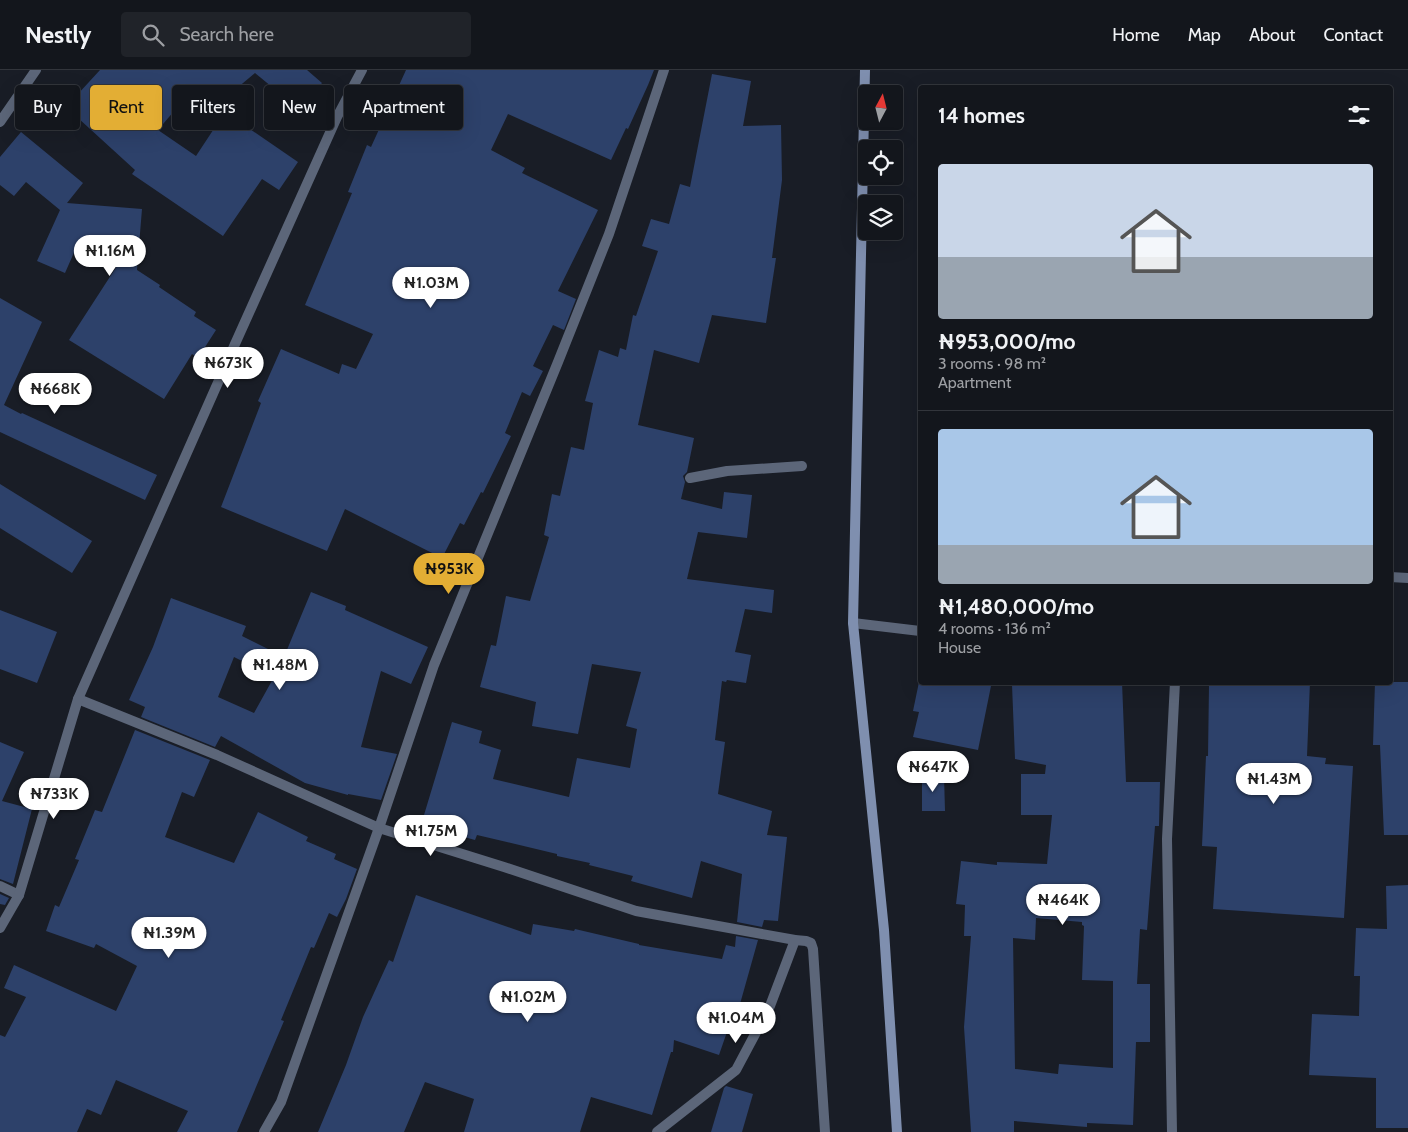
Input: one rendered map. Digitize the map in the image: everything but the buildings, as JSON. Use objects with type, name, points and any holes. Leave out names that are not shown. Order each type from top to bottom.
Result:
[{"type":"main road","points":[[865,70],[853,623],[884,930],[897,1132]]},
{"type":"street","points":[[0,122],[36,70]]},
{"type":"street","points":[[0,928],[19,895],[78,699],[337,117],[362,70]]},
{"type":"street","points":[[264,1132],[281,1102],[379,828],[434,665],[609,234],[664,70]]},
{"type":"street","points":[[690,478],[727,471],[802,466]]},
{"type":"street","points":[[1393,577],[1408,578]]},
{"type":"street","points":[[853,623],[918,631]]},
{"type":"street","points":[[1172,1132],[1167,839],[1175,685]]},
{"type":"street","points":[[78,699],[217,756],[379,828],[636,911],[811,943],[814,949],[825,1132]]},
{"type":"street","points":[[0,886],[19,895]]},
{"type":"street","points":[[657,1132],[736,1070],[770,1006],[796,940]]}]
